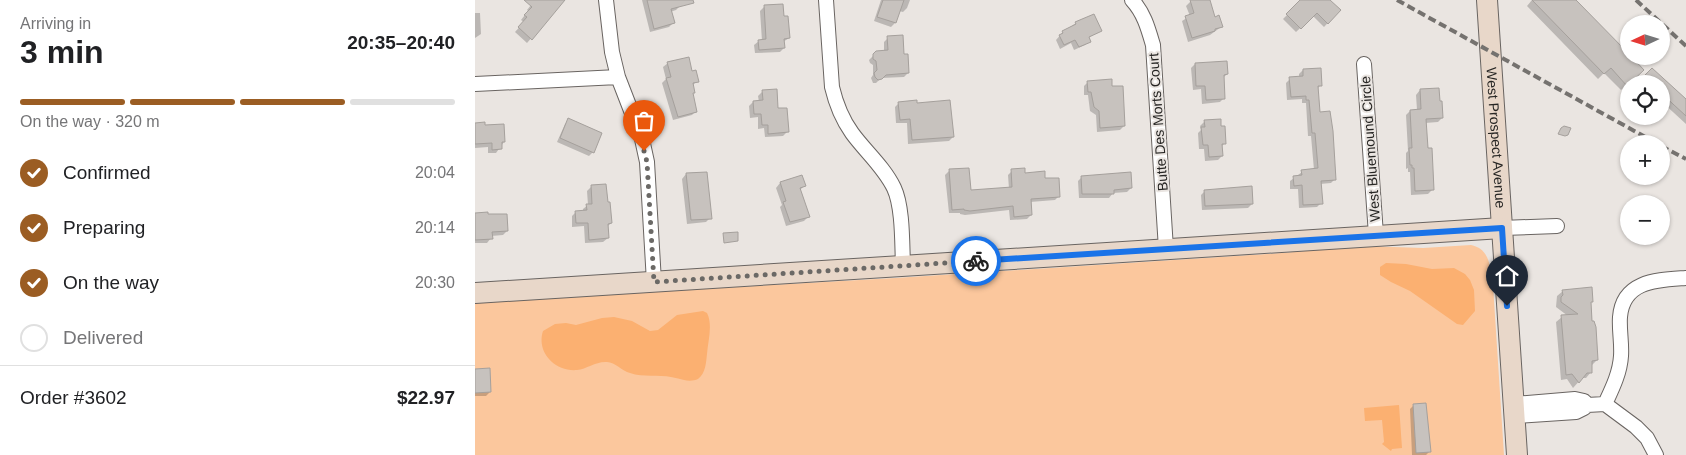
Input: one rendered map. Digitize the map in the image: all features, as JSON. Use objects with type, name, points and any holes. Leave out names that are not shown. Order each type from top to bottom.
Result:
[{"type":"main road","name":"West Prospect Avenue","points":[[1487,0],[1517,455]]},
{"type":"main road","points":[[475,293],[1502,228]]},
{"type":"street","points":[[606,0],[608,30],[618,77],[642,139],[647,162],[654,282]]},
{"type":"street","points":[[825,0],[832,87],[835,99],[839,111],[851,132],[878,164],[895,189],[900,220],[903,265]]},
{"type":"street","name":"Butte Des Morts Court","points":[[1132,0],[1139,8],[1147,24],[1153,45],[1166,249]]},
{"type":"street","name":"West Bluemound Circle","points":[[1364,64],[1376,235]]},
{"type":"street","points":[[475,84],[618,77]]},
{"type":"street","points":[[1502,228],[1557,226]]},
{"type":"street","points":[[1605,404],[1619,370],[1621,356],[1620,316],[1623,305],[1629,295],[1647,282],[1686,278]]},
{"type":"street","points":[[1515,410],[1575,399],[1587,405],[1605,404],[1636,427],[1647,438],[1656,455]]},
{"type":"shaded area","points":[[1471,245],[1478,247],[1486,255],[1493,285],[1504,455],[475,455],[475,302],[895,278],[1364,246],[1423,248]]},
{"type":"shaded area","points":[[1386,263],[1406,264],[1432,269],[1454,268],[1465,274],[1470,280],[1474,290],[1475,311],[1463,325],[1457,324],[1410,291],[1380,275],[1380,267]]},
{"type":"shaded area","points":[[703,311],[707,313],[710,328],[706,364],[701,377],[695,380],[687,381],[666,376],[634,374],[613,363],[607,362],[577,370],[569,370],[561,368],[549,359],[542,346],[543,331],[555,324],[566,323],[576,325],[614,317],[632,321],[650,331],[658,330],[677,315]]},
{"type":"shaded area","points":[[1399,405],[1402,448],[1392,449],[1391,451],[1382,444],[1384,442],[1382,420],[1365,421],[1364,408]]},
{"type":"building","points":[[524,0],[565,0],[532,40],[518,27],[527,17],[524,15],[532,7]]},
{"type":"building","points":[[647,0],[693,0],[694,3],[671,9],[675,23],[654,29]]},
{"type":"building","points":[[883,0],[904,0],[896,23],[877,17]]},
{"type":"building","points":[[1190,0],[1210,0],[1215,17],[1219,15],[1223,27],[1192,38],[1185,16],[1194,13]]},
{"type":"building","points":[[1300,0],[1330,0],[1341,10],[1328,24],[1317,13],[1301,29],[1286,14]]},
{"type":"building","points":[[1532,0],[1576,0],[1620,45],[1620,65],[1639,65],[1644,70],[1639,75],[1620,75],[1620,78],[1611,68],[1604,74]]},
{"type":"building","points":[[783,4],[784,16],[788,16],[790,38],[784,39],[785,48],[759,50],[758,40],[766,39],[764,5]]},
{"type":"building","points":[[1094,14],[1102,31],[1089,37],[1091,42],[1079,47],[1075,40],[1064,45],[1059,35],[1063,33],[1062,31],[1076,24],[1075,22]]},
{"type":"building","points":[[903,35],[904,54],[908,54],[909,73],[886,75],[878,80],[874,73],[877,70],[873,54],[876,51],[888,50],[887,36]]},
{"type":"building","points":[[689,57],[692,71],[696,70],[699,82],[693,83],[697,112],[678,117],[666,78],[671,77],[667,62]]},
{"type":"building","points":[[1227,61],[1228,74],[1224,75],[1225,99],[1206,100],[1205,86],[1196,86],[1195,63]]},
{"type":"building","points":[[1321,68],[1322,86],[1318,86],[1320,112],[1330,111],[1336,180],[1321,181],[1323,204],[1303,205],[1302,185],[1294,186],[1293,176],[1302,175],[1301,170],[1318,168],[1315,133],[1312,133],[1309,100],[1306,100],[1306,96],[1291,97],[1289,77],[1303,76],[1303,69]]},
{"type":"building","points":[[1652,68],[1660,75],[1645,75]]},
{"type":"building","points":[[1112,79],[1112,86],[1123,86],[1125,126],[1100,128],[1099,111],[1094,107],[1091,92],[1088,92],[1087,81]]},
{"type":"building","points":[[1670,84],[1686,99],[1686,116],[1670,101]]},
{"type":"building","points":[[1439,88],[1443,118],[1426,119],[1428,148],[1432,148],[1434,190],[1415,191],[1414,168],[1410,165],[1409,148],[1412,148],[1410,110],[1421,109],[1420,89]]},
{"type":"building","points":[[777,89],[778,108],[787,108],[789,132],[768,134],[768,125],[762,125],[761,114],[754,114],[753,101],[763,100],[762,90]]},
{"type":"building","points":[[917,100],[917,103],[950,100],[954,137],[912,140],[910,119],[900,120],[898,102]]},
{"type":"building","points":[[568,118],[602,133],[594,153],[560,138]]},
{"type":"building","points":[[1221,119],[1221,126],[1225,126],[1226,144],[1222,144],[1223,156],[1209,157],[1208,145],[1203,145],[1201,127],[1205,127],[1204,120]]},
{"type":"building","points":[[485,122],[485,125],[504,124],[505,142],[502,142],[502,149],[492,150],[492,143],[475,144],[475,123]]},
{"type":"building","points":[[1564,126],[1571,128],[1568,135],[1565,136],[1558,134]]},
{"type":"building","points":[[969,168],[971,190],[1012,187],[1011,169],[1025,168],[1025,173],[1045,171],[1045,178],[1059,178],[1060,197],[1031,199],[1032,215],[1014,217],[1013,206],[970,211],[964,209],[952,210],[949,169]]},
{"type":"building","points":[[707,172],[712,219],[691,220],[686,173]]},
{"type":"building","points":[[1131,172],[1132,188],[1114,190],[1114,194],[1082,194],[1081,176]]},
{"type":"building","points":[[802,175],[806,186],[800,188],[810,217],[790,222],[783,202],[786,201],[780,182]]},
{"type":"building","points":[[606,184],[612,223],[608,224],[609,238],[589,240],[588,223],[576,223],[575,211],[587,210],[586,204],[592,204],[591,185]]},
{"type":"building","points":[[1252,186],[1253,204],[1205,206],[1204,190]]},
{"type":"building","points":[[488,212],[488,214],[507,214],[508,231],[492,232],[493,239],[475,240],[475,213]]},
{"type":"building","points":[[738,232],[738,241],[724,243],[723,233]]},
{"type":"building","points":[[1592,287],[1592,321],[1594,321],[1596,327],[1598,360],[1592,361],[1592,373],[1587,373],[1579,383],[1572,374],[1566,375],[1561,315],[1578,314],[1561,302],[1561,297],[1563,295],[1562,290]]},
{"type":"building","points":[[490,368],[491,392],[475,393],[475,369]]},
{"type":"building","points":[[1426,403],[1431,452],[1416,453],[1413,404]]},
{"type":"railway","points":[[1397,0],[1642,135]]},
{"type":"railway","points":[[1636,0],[1686,46]]},
{"type":"railway","points":[[1670,151],[1686,159]]},
{"type":"way so far","points":[[644,151],[647,162],[654,282],[976,261]]},
{"type":"route","points":[[976,261],[1502,228],[1507,306]]}]
